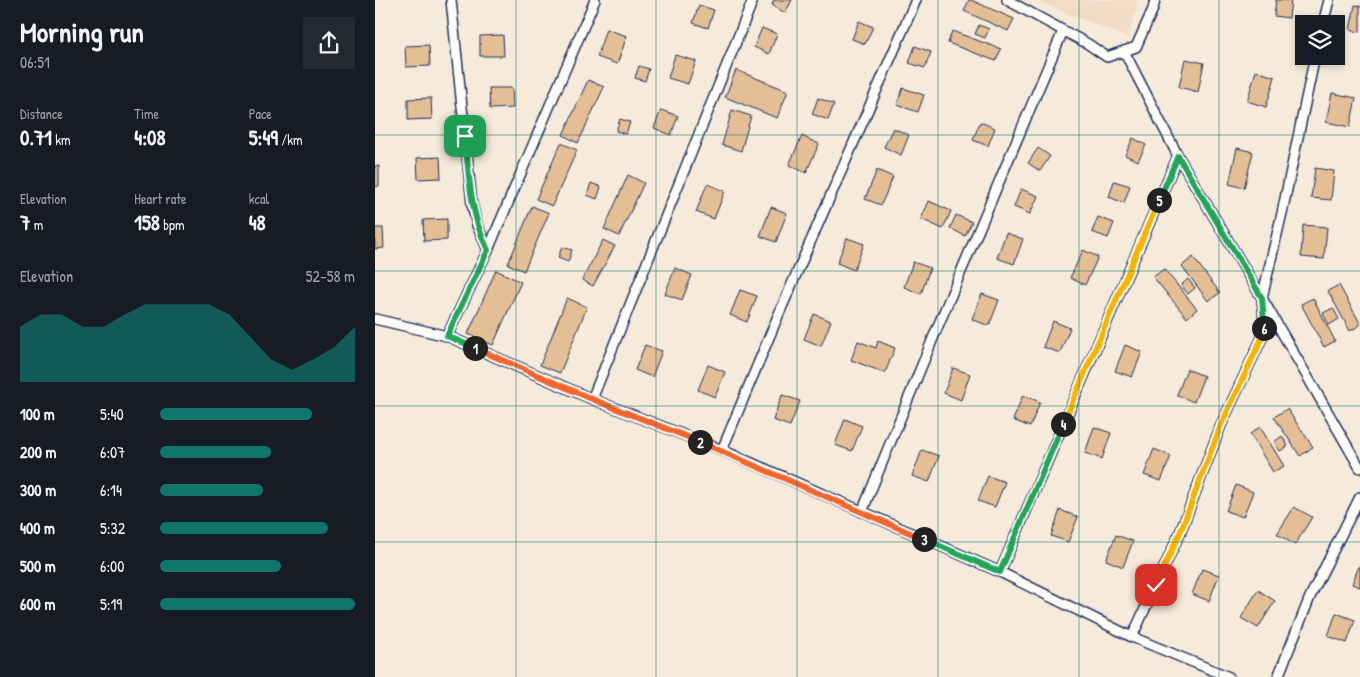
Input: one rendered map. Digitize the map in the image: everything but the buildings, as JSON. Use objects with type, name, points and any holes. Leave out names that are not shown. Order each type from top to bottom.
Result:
[{"type":"lane","points":[[451,0],[472,204],[477,225],[488,250]]},
{"type":"lane","points":[[447,336],[488,250],[595,0]]},
{"type":"lane","points":[[592,399],[753,0]]},
{"type":"lane","points":[[722,450],[782,307],[916,0]]},
{"type":"lane","points":[[1007,0],[1088,44],[1107,57],[1136,47],[1153,9],[1155,0]]},
{"type":"lane","points":[[1325,15],[1329,0]]},
{"type":"lane","points":[[862,512],[938,326],[1063,31]]},
{"type":"lane","points":[[1124,51],[1178,156],[1360,468]]},
{"type":"lane","points":[[1132,638],[1180,533],[1221,425],[1262,338],[1264,321],[1262,298],[1313,65]]},
{"type":"lane","points":[[1000,572],[1178,156]]},
{"type":"lane","points":[[375,319],[447,336],[592,399],[722,450],[1000,572],[1132,638],[1229,677]]},
{"type":"lane","points":[[1278,677],[1310,597],[1360,496]]},
{"type":"shaded area","points":[[1034,0],[1138,0],[1129,38]]},
{"type":"route","points":[[465,136],[472,204],[477,225],[488,250],[447,336],[592,399],[722,450],[1000,572],[1178,156],[1262,298],[1264,330],[1221,425],[1180,533],[1156,585]]}]
